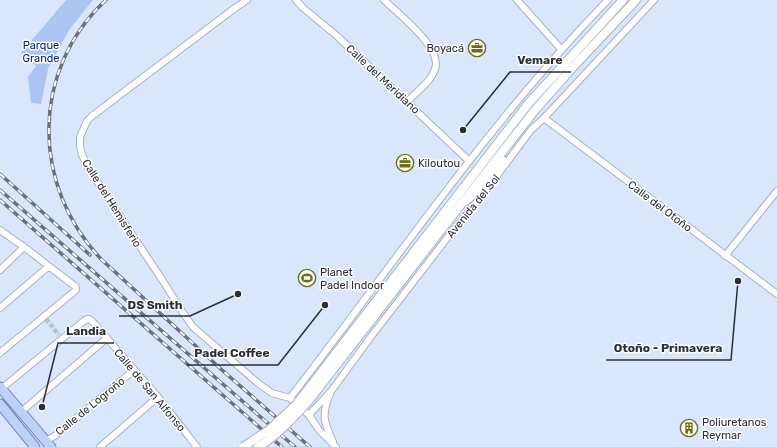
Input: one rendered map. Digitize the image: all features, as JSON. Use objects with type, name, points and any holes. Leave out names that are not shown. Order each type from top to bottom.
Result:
[{"type":"main road","name":"Avenida del Sol","points":[[258,447],[274,436],[310,400],[528,104],[623,0]]},
{"type":"main road","name":"Avenida del Sol","points":[[243,447],[269,430],[296,404],[438,228],[454,214],[535,110],[572,67],[636,0]]},
{"type":"main road","points":[[1,388],[48,444]]},
{"type":"main road","points":[[0,404],[35,447]]},
{"type":"street","name":"Calle del Hemisferio","points":[[247,0],[92,116],[83,128],[80,137],[80,146],[82,155],[88,167],[181,310],[194,327],[263,387],[272,393],[290,398]]},
{"type":"street","name":"Calle del Meridiano","points":[[296,0],[302,7],[337,36],[468,160]]},
{"type":"street","points":[[384,0],[426,40],[437,59],[434,73],[407,102]]},
{"type":"street","points":[[517,0],[561,50]]},
{"type":"street","name":"Avenida del Sol","points":[[309,415],[332,390],[436,252],[510,160],[531,130],[654,0]]},
{"type":"street","points":[[335,446],[319,430],[309,415],[290,398],[468,160],[561,50],[605,1]]},
{"type":"street","name":"Calle del Otoño","points":[[544,118],[777,294]]},
{"type":"street","points":[[454,214],[480,190],[507,157],[517,148]]},
{"type":"street","points":[[725,256],[777,191]]},
{"type":"street","points":[[0,230],[76,287],[76,290],[0,353]]},
{"type":"street","points":[[0,270],[24,247]]},
{"type":"street","points":[[0,260],[5,266]]},
{"type":"street","points":[[0,308],[48,266]]},
{"type":"street","name":"Calle de San Alfonso","points":[[1,388],[85,320],[89,319],[158,397],[197,447]]},
{"type":"street","points":[[21,412],[107,338]]},
{"type":"street","name":"Calle de Logroño","points":[[48,444],[56,435],[134,370]]},
{"type":"street","points":[[332,390],[326,404],[324,419],[335,446]]},
{"type":"street","points":[[100,447],[158,397]]},
{"type":"green space","name":"Parque Grande","points":[[66,0],[93,0],[69,30],[48,69],[41,104],[31,103],[28,77],[36,66],[21,53]]},
{"type":"tunnel","points":[[46,319],[59,335]]},
{"type":"railway","points":[[106,0],[81,29],[63,60],[53,94],[49,129],[52,164],[62,198],[79,230],[102,260],[222,370],[310,447]]},
{"type":"railway","points":[[0,174],[90,255]]},
{"type":"railway","points":[[0,190],[295,447]]},
{"type":"railway","points":[[0,200],[282,447]]},
{"type":"place","name":"Boyacá","points":[[477,48]]},
{"type":"place","name":"Vemare","points":[[463,130]]},
{"type":"place","name":"Kiloutou","points":[[405,163]]},
{"type":"place","name":"Planet Padel Indoor","points":[[307,278]]},
{"type":"place","name":"Otoño - Primavera","points":[[738,281]]},
{"type":"place","name":"DS Smith","points":[[238,294]]},
{"type":"place","name":"Padel Coffee","points":[[325,305]]},
{"type":"place","name":"Landia","points":[[42,407]]},
{"type":"place","name":"Poliuretanos Reymar","points":[[689,428]]}]
